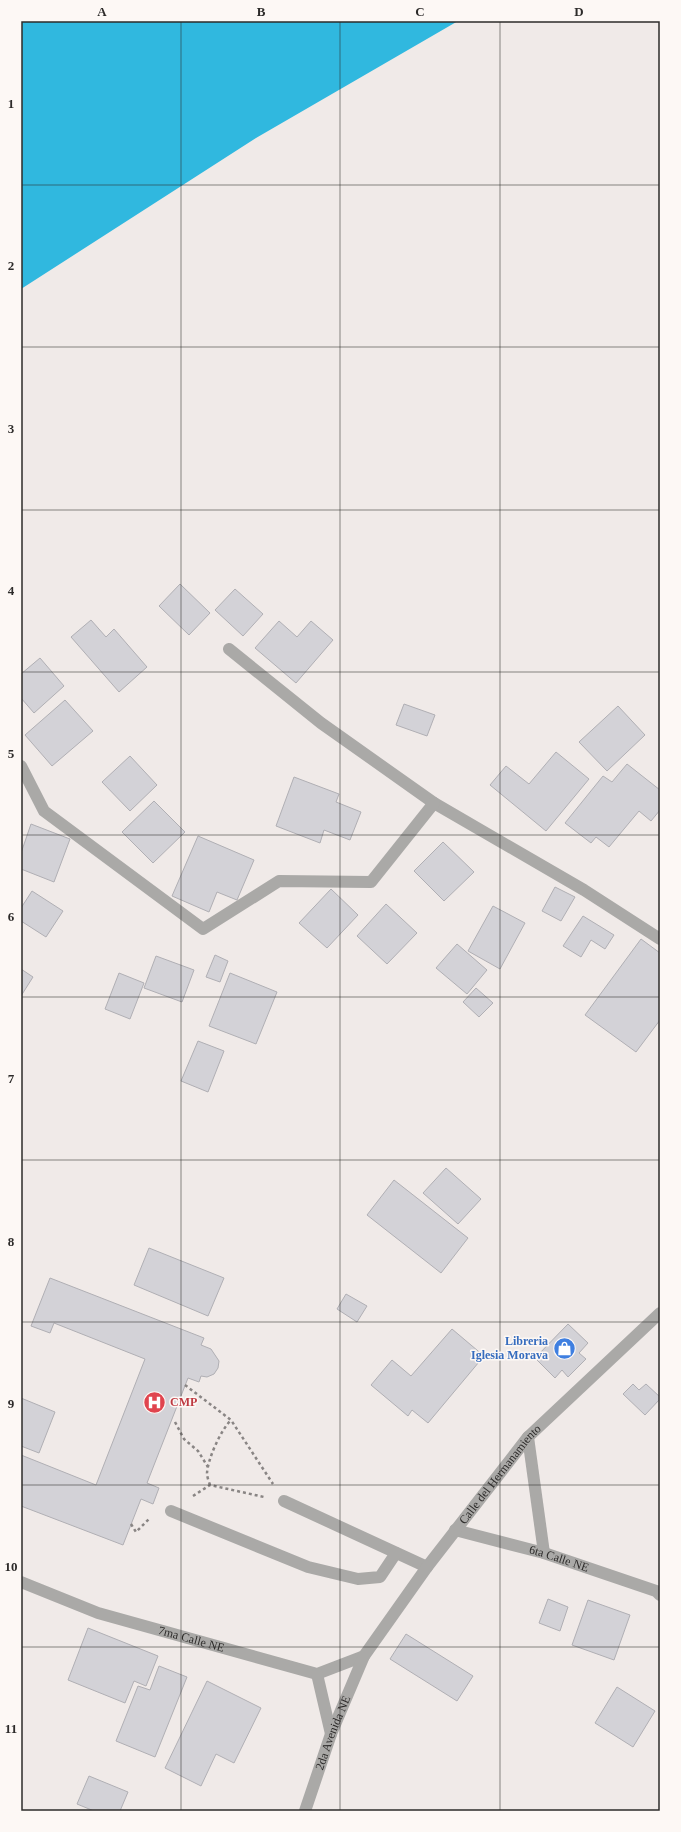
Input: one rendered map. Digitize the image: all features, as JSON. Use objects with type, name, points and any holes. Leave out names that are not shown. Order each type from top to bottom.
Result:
[{"type":"street","points":[[229,648],[321,723],[434,803],[584,890],[660,939]]},
{"type":"street","points":[[21,766],[44,811],[203,929],[279,882],[371,882],[434,803]]},
{"type":"street","name":"Calle del Hermanamiento","points":[[364,1656],[427,1567],[528,1437],[660,1313]]},
{"type":"street","points":[[528,1437],[544,1552]]},
{"type":"street","points":[[284,1501],[427,1567]]},
{"type":"street","points":[[171,1511],[308,1567],[358,1579],[380,1577],[396,1553]]},
{"type":"street","name":"6ta Calle NE","points":[[455,1530],[544,1552],[656,1591],[660,1595]]},
{"type":"street","name":"7ma Calle NE","points":[[21,1582],[98,1613],[317,1674]]},
{"type":"street","points":[[331,1734],[317,1674],[364,1656]]},
{"type":"street","name":"2da Avenida NE","points":[[304,1811],[331,1734],[364,1656]]},
{"type":"path","points":[[185,1385],[231,1420],[284,1501]]},
{"type":"path","points":[[210,1486],[207,1473],[214,1448],[224,1427],[231,1420]]},
{"type":"path","points":[[175,1422],[184,1439],[198,1451],[209,1467]]},
{"type":"water","points":[[21,21],[458,21],[256,138],[21,289]]},
{"type":"building","points":[[180,584],[210,613],[189,635],[159,606]]},
{"type":"building","points":[[235,589],[263,614],[243,636],[215,610]]},
{"type":"building","points":[[91,620],[106,637],[114,629],[147,667],[119,692],[71,637]]},
{"type":"building","points":[[279,621],[297,637],[311,621],[333,640],[296,683],[255,648]]},
{"type":"building","points":[[40,658],[64,686],[34,713],[21,698],[21,674]]},
{"type":"building","points":[[65,700],[93,731],[52,766],[25,735]]},
{"type":"building","points":[[404,704],[435,715],[427,736],[396,725]]},
{"type":"building","points":[[618,706],[645,735],[607,771],[579,742]]},
{"type":"building","points":[[556,752],[589,779],[546,831],[490,785],[506,766],[529,784]]},
{"type":"building","points":[[130,756],[157,785],[130,811],[102,782]]},
{"type":"building","points":[[627,764],[660,790],[660,810],[651,821],[639,811],[609,847],[596,837],[591,843],[565,823],[603,776],[612,782]]},
{"type":"building","points":[[294,777],[339,794],[336,802],[361,812],[350,840],[324,830],[320,843],[276,826]]},
{"type":"building","points":[[154,801],[185,832],[153,863],[122,832]]},
{"type":"building","points":[[31,824],[70,839],[54,882],[21,869],[21,853]]},
{"type":"building","points":[[198,836],[254,860],[237,900],[217,892],[209,912],[172,896]]},
{"type":"building","points":[[443,842],[474,872],[444,901],[414,871]]},
{"type":"building","points":[[555,887],[575,897],[561,921],[542,911]]},
{"type":"building","points":[[331,889],[358,915],[327,948],[299,923]]},
{"type":"building","points":[[32,891],[63,911],[46,937],[21,921],[21,908]]},
{"type":"building","points":[[386,904],[417,933],[387,964],[357,936]]},
{"type":"building","points":[[493,906],[525,923],[500,969],[468,951]]},
{"type":"building","points":[[583,916],[614,935],[605,949],[591,940],[581,957],[563,946]]},
{"type":"building","points":[[641,939],[660,953],[660,1020],[636,1052],[585,1015]]},
{"type":"building","points":[[457,944],[487,970],[467,994],[436,968]]},
{"type":"building","points":[[215,955],[228,961],[220,982],[206,977]]},
{"type":"building","points":[[156,956],[194,970],[182,1002],[144,988]]},
{"type":"building","points":[[21,969],[33,977],[21,996]]},
{"type":"building","points":[[119,973],[144,983],[130,1019],[105,1009]]},
{"type":"building","points":[[230,973],[277,992],[256,1044],[209,1026]]},
{"type":"building","points":[[476,988],[493,1003],[479,1017],[463,1002]]},
{"type":"building","points":[[198,1041],[224,1051],[208,1092],[181,1081]]},
{"type":"building","points":[[446,1168],[481,1199],[458,1224],[423,1193]]},
{"type":"building","points":[[394,1180],[468,1238],[441,1273],[367,1215]]},
{"type":"building","points":[[149,1248],[224,1278],[208,1316],[134,1285]]},
{"type":"building","name":"CMP","points":[[50,1278],[204,1338],[201,1345],[211,1349],[219,1361],[218,1368],[214,1374],[207,1377],[201,1376],[199,1382],[188,1378],[147,1483],[159,1488],[153,1504],[141,1499],[123,1545],[21,1506],[21,1455],[96,1485],[145,1359],[54,1323],[50,1333],[31,1326]]},
{"type":"building","points":[[346,1294],[367,1306],[357,1322],[337,1309]]},
{"type":"building","name":"Libreria Iglesia Morava","points":[[568,1324],[588,1343],[579,1353],[586,1359],[568,1377],[562,1370],[555,1378],[535,1358]]},
{"type":"building","points":[[452,1329],[484,1356],[428,1423],[412,1410],[408,1416],[371,1385],[392,1360],[411,1376]]},
{"type":"building","points":[[633,1384],[639,1390],[646,1384],[660,1397],[660,1399],[645,1415],[623,1394]]},
{"type":"building","points":[[21,1398],[55,1412],[39,1453],[21,1446]]},
{"type":"building","points":[[548,1599],[568,1607],[560,1631],[539,1623]]},
{"type":"building","points":[[588,1600],[630,1615],[614,1660],[572,1645]]},
{"type":"building","points":[[88,1628],[158,1656],[146,1686],[134,1681],[125,1703],[68,1680]]},
{"type":"building","points":[[406,1634],[473,1676],[457,1701],[390,1659]]},
{"type":"building","points":[[159,1666],[187,1677],[155,1757],[116,1741],[138,1686],[150,1690]]},
{"type":"building","points":[[207,1681],[261,1708],[234,1763],[216,1754],[201,1786],[165,1768]]},
{"type":"building","points":[[617,1687],[655,1711],[633,1747],[595,1723]]},
{"type":"building","points":[[89,1776],[128,1792],[120,1811],[94,1811],[77,1804]]},
{"type":"place","name":"Libreria Iglesia Morava","points":[[564,1348]]},
{"type":"place","name":"CMP","points":[[154,1402]]}]
